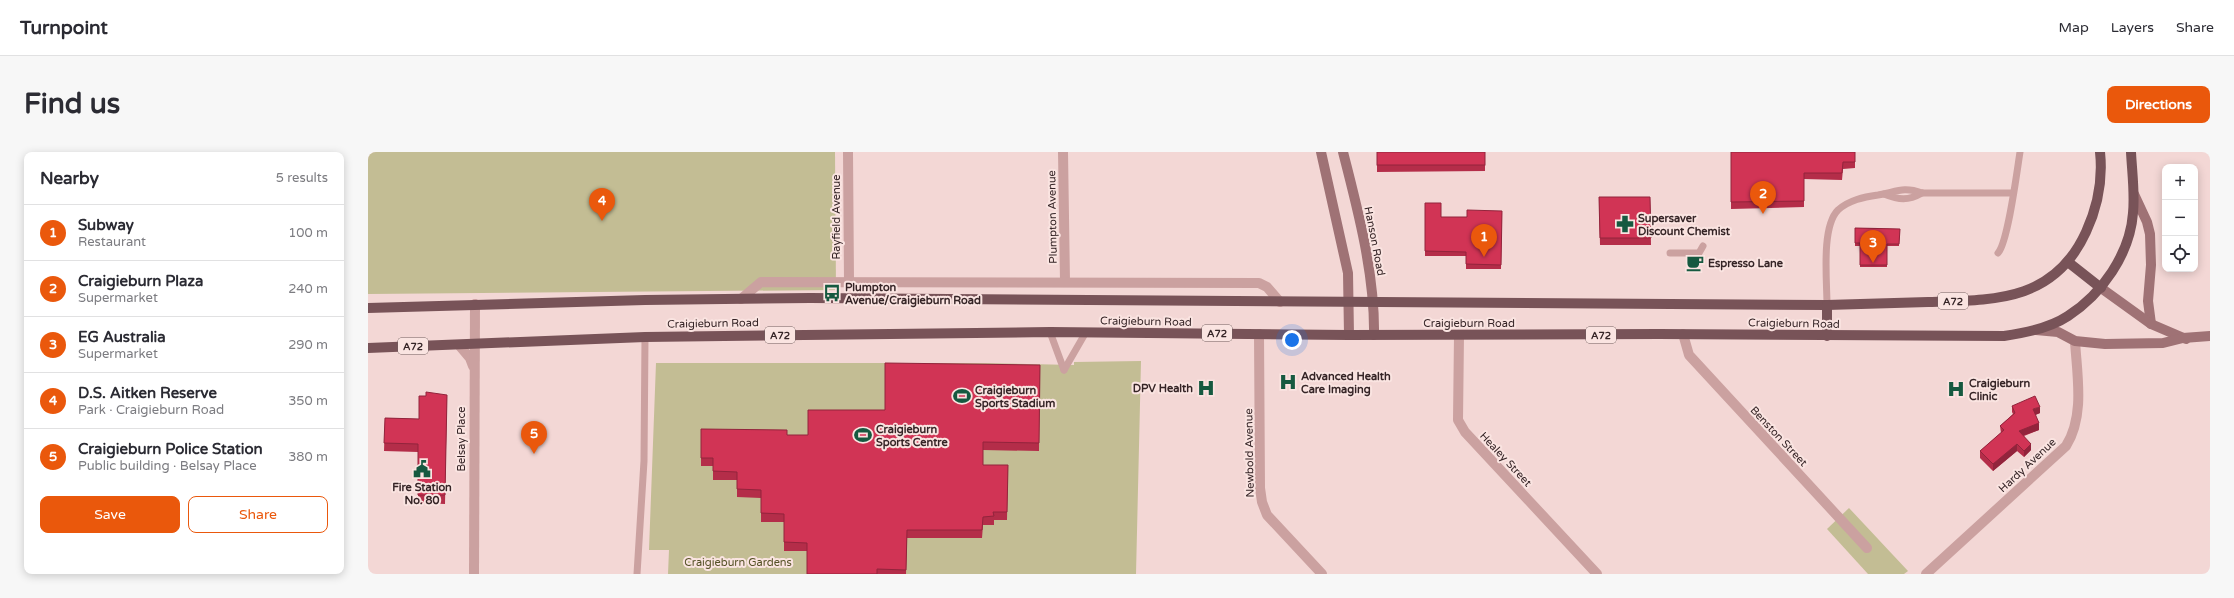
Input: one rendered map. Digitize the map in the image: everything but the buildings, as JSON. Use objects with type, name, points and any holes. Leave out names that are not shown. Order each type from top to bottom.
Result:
[{"type":"main road","name":"Craigieburn Road","points":[[368,308],[474,304],[741,299],[1827,305],[1983,301],[2019,294],[2052,276],[2068,262],[2084,238],[2096,205],[2099,194],[2102,167],[2100,152]]},
{"type":"main road","name":"Craigieburn Road","points":[[368,348],[645,337],[1050,332],[1349,335],[1683,334],[1990,337],[2036,330],[2068,317],[2086,303],[2101,288],[2115,267],[2129,234],[2133,214],[2134,194],[2130,152]]},
{"type":"main road","points":[[2068,262],[2101,288]]},
{"type":"main road","points":[[1827,305],[1827,336]]},
{"type":"street","name":"Rayfield Avenue","points":[[848,152],[849,281]]},
{"type":"street","name":"Plumpton Avenue","points":[[1064,152],[1065,282]]},
{"type":"street","points":[[1321,152],[1344,254],[1349,302],[1349,335]]},
{"type":"street","name":"Hanson Road","points":[[1343,152],[1375,302],[1374,335]]},
{"type":"street","points":[[2134,194],[2147,222],[2150,234],[2151,265],[2148,301],[2151,324]]},
{"type":"street","points":[[741,299],[761,282],[1254,282],[1267,287],[1280,302]]},
{"type":"street","points":[[2101,288],[2151,324],[2182,338],[2210,342]]},
{"type":"street","name":"Belsay Place","points":[[474,304],[474,574]]},
{"type":"street","points":[[2036,330],[2058,332],[2075,341],[2105,344],[2164,343],[2182,338],[2210,336]]},
{"type":"street","name":"Newbold Avenue","points":[[1259,334],[1260,488],[1262,502],[1267,515],[1319,573]]},
{"type":"street","name":"Benston Street","points":[[1683,334],[1687,349],[1695,361],[1867,548]]},
{"type":"street","name":"Healey Street","points":[[1459,335],[1458,420],[1465,432],[1597,574]]},
{"type":"street","name":"Hardy Avenue","points":[[1926,574],[2066,446],[2074,434],[2078,415],[2075,341]]},
{"type":"street","points":[[459,345],[470,358],[474,368]]},
{"type":"lane","points":[[1998,253],[2002,248],[2020,152]]},
{"type":"lane","points":[[1827,305],[1828,227],[1837,211],[1848,203],[1864,197],[1904,189],[1922,193],[2012,193]]},
{"type":"lane","points":[[1884,194],[1904,199],[1912,199],[1922,193]]},
{"type":"lane","points":[[1670,253],[1699,253],[1703,246]]},
{"type":"lane","points":[[1050,332],[1064,370],[1086,332]]},
{"type":"lane","points":[[637,574],[644,461],[645,337]]},
{"type":"green space","points":[[368,152],[835,152],[836,290],[368,294]]},
{"type":"green space","name":"Craigieburn Sports Centre","points":[[1141,361],[1136,574],[668,574],[669,550],[649,550],[656,363],[985,363],[1074,365],[1074,362]]},
{"type":"green space","points":[[1849,508],[1908,571],[1904,574],[1868,574],[1827,529]]},
{"type":"place","name":"Craigieburn Plaza","points":[[1763,214]]},
{"type":"place","name":"D.S. Aitken Reserve","points":[[602,221]]},
{"type":"place","name":"Supersaver Discount Chemist","points":[[1625,224]]},
{"type":"place","name":"Subway","points":[[1484,257]]},
{"type":"place","name":"Espresso Lane","points":[[1695,263]]},
{"type":"place","name":"EG Australia","points":[[1873,263]]},
{"type":"place","name":"Plumpton Avenue/Craigieburn Road","points":[[832,293]]},
{"type":"place","name":"Advanced Health Care Imaging","points":[[1288,382]]},
{"type":"place","name":"DPV Health","points":[[1206,388]]},
{"type":"place","name":"Craigieburn Clinic","points":[[1956,389]]},
{"type":"place","name":"Craigieburn Sports Stadium","points":[[962,396]]},
{"type":"place","name":"Craigieburn Sports Centre","points":[[863,435]]},
{"type":"place","name":"Craigieburn Police Station","points":[[534,454]]},
{"type":"place","name":"Fire Station No. 80","points":[[422,469]]},
{"type":"park label","name":"Craigieburn Gardens","points":[[738,562]]}]
